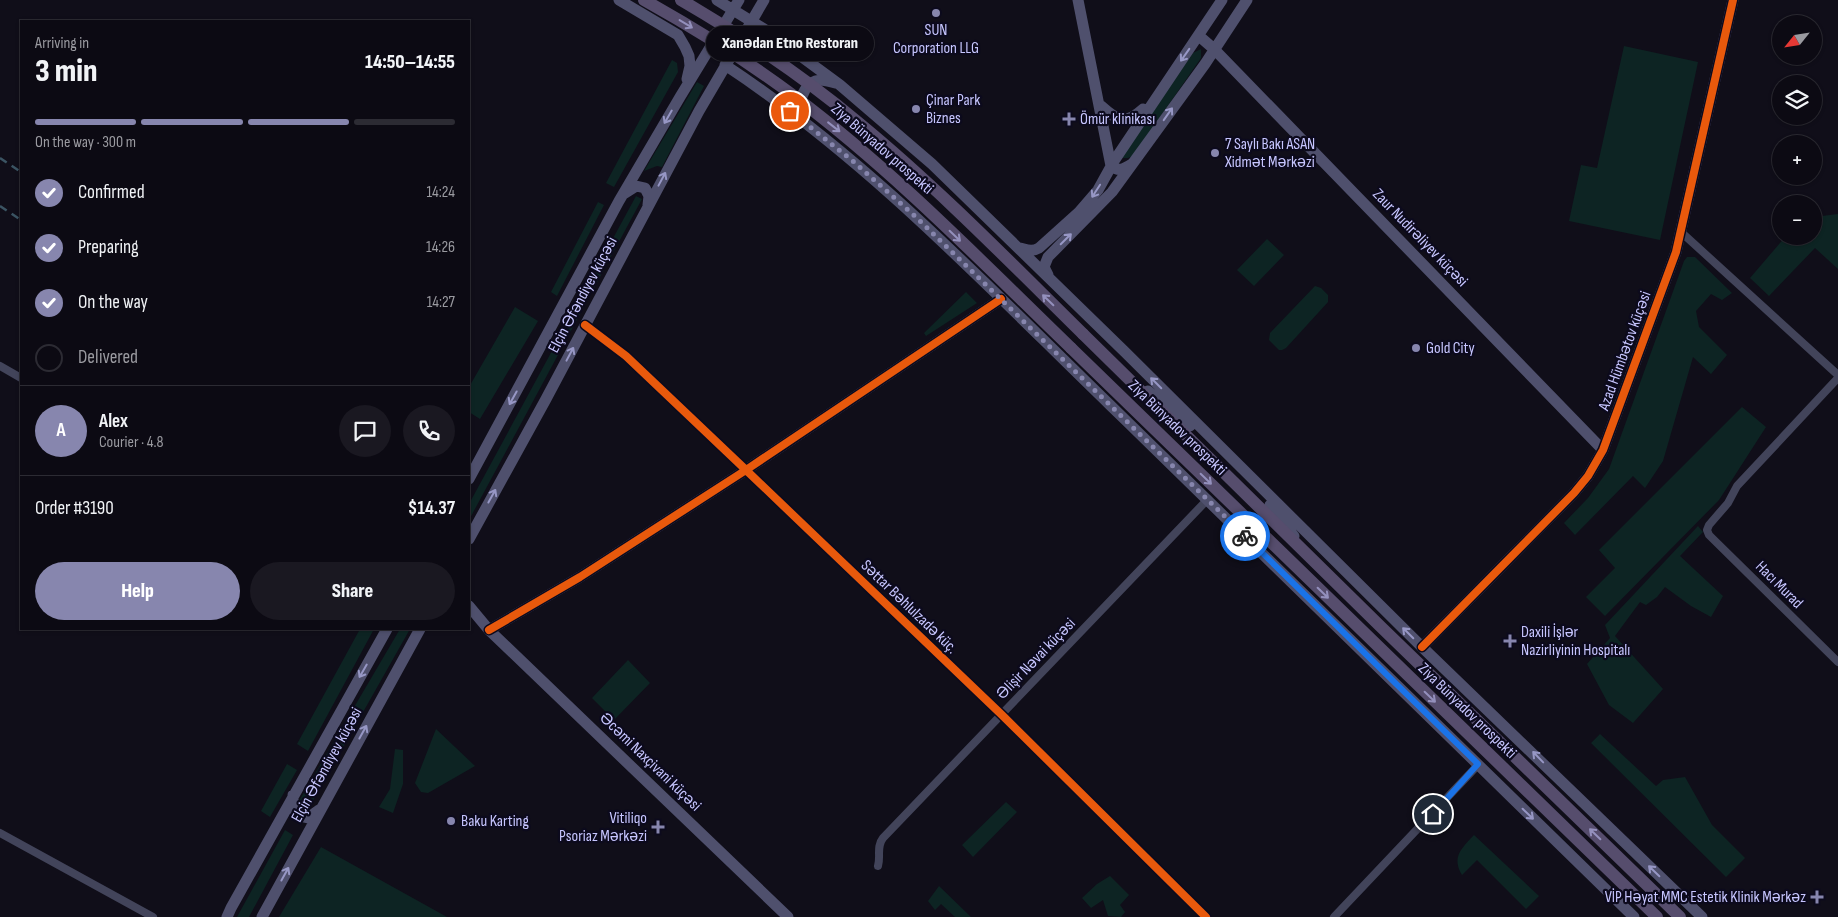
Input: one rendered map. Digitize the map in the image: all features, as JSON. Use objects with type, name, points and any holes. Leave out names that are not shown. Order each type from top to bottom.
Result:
[{"type":"main road","points":[[619,0],[678,35],[690,60],[689,73],[680,97]]},
{"type":"main road","points":[[626,0],[635,0]]},
{"type":"main road","name":"Ziya Bünyadov prospekti","points":[[644,0],[731,52],[793,95],[845,136],[921,203],[1657,917]]},
{"type":"main road","name":"Ziya Bünyadov prospekti","points":[[681,0],[772,58],[858,122],[936,191],[1680,917]]},
{"type":"main road","name":"Ziya Bünyadov prospekti","points":[[717,0],[736,5],[752,21],[840,84],[908,142],[1050,278],[1422,647],[1700,916]]},
{"type":"main road","name":"Elçin Əfəndiyev küçəsi","points":[[470,537],[698,112],[764,0]]},
{"type":"main road","points":[[1078,0],[1111,166],[1122,170],[1133,163]]},
{"type":"main road","points":[[1018,247],[1034,251],[1045,244],[1098,190],[1111,166],[1154,99],[1222,0]]},
{"type":"main road","points":[[1050,278],[1044,267],[1048,257],[1111,193],[1247,0]]},
{"type":"main road","name":"Azad Hümbətov küçəsi","points":[[1422,647],[1574,493],[1588,476],[1602,450],[1670,269],[1681,232],[1732,0]]},
{"type":"main road","name":"Elçin Əfəndiyev küçəsi","points":[[470,477],[619,200],[736,5]]},
{"type":"main road","name":"Zaur Nudirəliyev küçəsi","points":[[1199,36],[1214,49],[1602,450]]},
{"type":"main road","name":"Ziya Bünyadov prospekti","points":[[725,65],[816,131],[897,200],[1208,499],[1634,917]]},
{"type":"main road","points":[[816,131],[802,112],[801,104],[804,91],[814,82],[820,80],[840,84]]},
{"type":"main road","points":[[1099,104],[1117,118],[1127,120],[1136,116],[1154,99]]},
{"type":"main road","points":[[619,200],[628,189],[640,186],[648,191],[650,200],[648,206]]},
{"type":"main road","points":[[490,630],[580,577],[746,470],[1001,299]]},
{"type":"main road","points":[[1114,363],[1242,468],[1311,557]]},
{"type":"main road","points":[[1099,376],[1208,499],[1298,569]]},
{"type":"main road","points":[[470,607],[490,630]]},
{"type":"main road","points":[[470,618],[490,630]]},
{"type":"main road","name":"Elçin Əfəndiyev küçəsi","points":[[227,914],[386,630]]},
{"type":"main road","name":"Əcəmi Naxçivani küçəsi","points":[[490,630],[788,917]]},
{"type":"main road","name":"Elçin Əfəndiyev küçəsi","points":[[262,917],[419,631]]},
{"type":"main road","points":[[294,794],[292,808],[299,816],[308,818],[320,809]]},
{"type":"street","points":[[1681,232],[1838,377]]},
{"type":"street","name":"Səttar Bəhlulzadə küç.","points":[[585,325],[626,356],[746,470],[1002,715],[1206,917]]},
{"type":"street","points":[[0,366],[20,377]]},
{"type":"street","name":"Hacı Murad","points":[[1838,377],[1737,486],[1728,503],[1706,530],[1838,662]]},
{"type":"street","name":"Əlişir Nəvai küçəsi","points":[[878,866],[878,845],[883,838],[1208,499]]},
{"type":"street","points":[[1334,917],[1478,764]]},
{"type":"street","points":[[0,834],[153,917]]},
{"type":"green space","points":[[1624,46],[1698,62],[1660,240],[1569,221],[1581,165],[1597,168]]},
{"type":"green space","points":[[1201,49],[1201,58],[1133,156],[1120,158],[1193,53]]},
{"type":"green space","points":[[672,60],[677,63],[678,72],[614,187],[606,183]]},
{"type":"green space","points":[[697,82],[704,86],[662,167],[657,166],[644,171]]},
{"type":"green space","points":[[636,196],[642,199],[470,518],[470,502]]},
{"type":"green space","points":[[598,202],[604,205],[557,296],[551,292]]},
{"type":"green space","points":[[1838,214],[1838,269],[1815,248],[1769,296],[1750,278],[1778,245],[1822,245],[1822,216]]},
{"type":"green space","points":[[1267,239],[1284,255],[1254,286],[1237,270]]},
{"type":"green space","points":[[1687,257],[1695,257],[1732,293],[1722,300],[1711,294],[1696,311],[1699,327],[1727,355],[1711,374],[1693,357],[1663,461],[1645,488],[1633,476],[1575,535],[1564,523],[1588,498],[1609,469]]},
{"type":"green space","points":[[1315,286],[1321,288],[1328,295],[1328,302],[1286,348],[1279,350],[1269,340],[1270,333]]},
{"type":"green space","points":[[966,292],[977,303],[926,336],[924,333]]},
{"type":"green space","points":[[515,307],[538,321],[480,419],[470,413],[470,385]]},
{"type":"green space","points":[[1742,407],[1766,427],[1719,500],[1605,616],[1586,597],[1615,568],[1599,550]]},
{"type":"green space","points":[[1698,526],[1703,532],[1680,556],[1723,596],[1711,617],[1691,606],[1665,587],[1657,597],[1646,605],[1640,602],[1615,636],[1663,689],[1633,723],[1609,705],[1587,664],[1610,638],[1605,625]]},
{"type":"green space","points":[[359,630],[373,630],[308,751],[297,744]]},
{"type":"green space","points":[[399,630],[409,630],[310,806],[299,801]]},
{"type":"green space","points":[[628,660],[650,683],[614,720],[592,698]]},
{"type":"green space","points":[[436,729],[475,766],[428,793],[421,792],[415,783]]},
{"type":"green space","points":[[1600,734],[1656,786],[1663,780],[1685,777],[1712,825],[1745,858],[1726,877],[1591,743]]},
{"type":"green space","points":[[395,749],[403,750],[403,784],[393,813],[379,807],[390,789]]},
{"type":"green space","points":[[287,764],[297,770],[270,817],[261,811]]},
{"type":"green space","points":[[1006,802],[1017,812],[973,857],[962,845]]},
{"type":"green space","points":[[285,830],[293,835],[249,917],[237,917]]},
{"type":"green space","points":[[1474,835],[1539,896],[1526,909],[1477,860],[1462,875],[1458,863],[1459,853]]},
{"type":"green space","points":[[321,847],[447,917],[279,917]]},
{"type":"green space","points":[[1110,876],[1129,895],[1120,905],[1125,912],[1121,917],[1108,916],[1103,900],[1091,908],[1082,898],[1097,884]]},
{"type":"green space","points":[[939,886],[971,917],[955,917],[941,904],[935,910],[928,901]]},
{"type":"railway","points":[[0,158],[20,171]]},
{"type":"railway","points":[[0,206],[20,219]]},
{"type":"cycle path","points":[[1422,647],[1574,493],[1588,476],[1603,450],[1676,252],[1733,0]]},
{"type":"cycle path","points":[[489,630],[580,577],[746,470],[1001,299]]},
{"type":"cycle path","points":[[585,325],[626,356],[746,470],[1002,715],[1206,917]]},
{"type":"way so far","points":[[790,111],[854,162],[917,218],[1245,536]]},
{"type":"place","name":"SUN Corporation LLG","points":[[936,13]]},
{"type":"place","name":"Çinar Park Biznes","points":[[916,109]]},
{"type":"place","name":"Xanədan Etno Restoran","points":[[790,111]]},
{"type":"place","name":"Ömür klinikası","points":[[1069,119]]},
{"type":"place","name":"7 Saylı Bakı ASAN Xidmət Mərkəzi","points":[[1215,153]]},
{"type":"place","name":"Gold City","points":[[1416,348]]},
{"type":"place","name":"Daxili İşlər Nazirliyinin Hospitalı","points":[[1510,641]]},
{"type":"place","name":"Baku Karting","points":[[451,821]]},
{"type":"place","name":"Vitiliqo Psoriaz Mərkəzi","points":[[658,827]]},
{"type":"place","name":"VİP Həyat MMC Estetik Klinik Mərkəz","points":[[1817,897]]},
{"type":"route","points":[[1245,536],[1478,764],[1433,814]]}]
